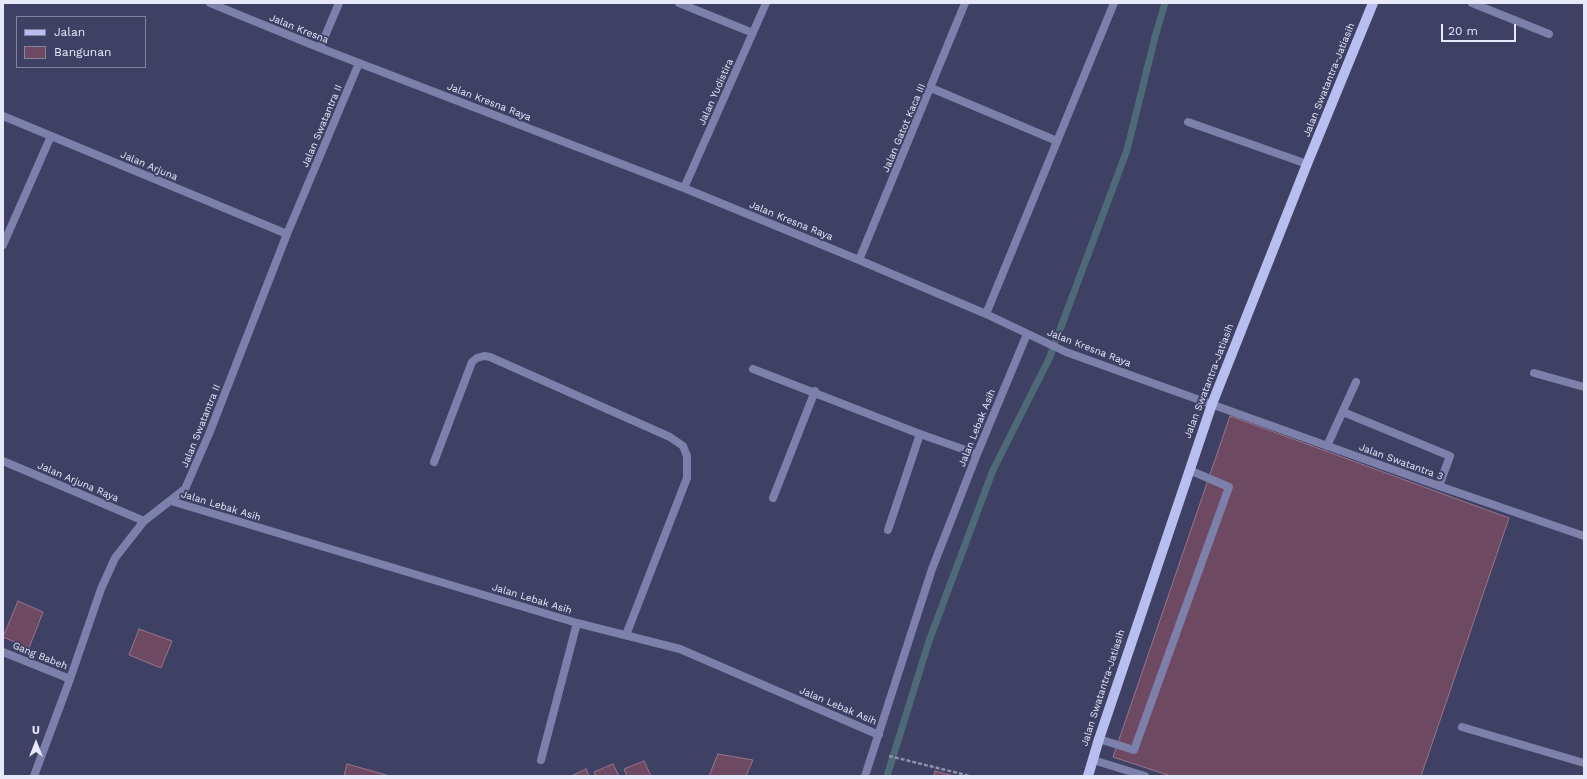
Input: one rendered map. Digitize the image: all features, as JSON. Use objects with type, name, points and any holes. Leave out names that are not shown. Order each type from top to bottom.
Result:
[{"type":"main road","name":"Jalan Swatantra-Jatiasih","points":[[1088,776],[1099,739],[1212,404],[1307,164],[1373,3]]},
{"type":"street","name":"Jalan Kresna","points":[[210,3],[360,63]]},
{"type":"street","points":[[320,48],[339,3]]},
{"type":"street","points":[[679,3],[753,33]]},
{"type":"street","name":"Jalan Yudistira","points":[[684,188],[766,3]]},
{"type":"street","name":"Jalan Gatot Kaca III","points":[[859,260],[965,3]]},
{"type":"street","points":[[986,314],[1114,3]]},
{"type":"street","points":[[1472,3],[1549,34]]},
{"type":"street","name":"Jalan Kresna Raya","points":[[360,63],[684,188],[986,314],[1066,352],[1212,404]]},
{"type":"street","name":"Jalan Swatantra II","points":[[34,776],[70,679],[100,589],[115,558],[144,521],[185,490],[209,434],[288,234],[360,63]]},
{"type":"street","points":[[931,88],[1057,141]]},
{"type":"street","name":"Jalan Arjuna","points":[[3,116],[288,234]]},
{"type":"street","points":[[1188,122],[1307,164]]},
{"type":"street","points":[[3,245],[51,136]]},
{"type":"street","name":"Jalan Lebak Asih","points":[[865,776],[880,735],[932,569],[977,454],[1027,334]]},
{"type":"street","points":[[434,462],[472,362],[477,358],[484,356],[497,360],[670,436],[683,446],[687,456],[687,478],[626,635]]},
{"type":"street","points":[[753,369],[920,434],[977,454]]},
{"type":"street","points":[[1534,373],[1584,387]]},
{"type":"street","points":[[1328,446],[1356,382]]},
{"type":"street","points":[[773,498],[814,392]]},
{"type":"street","name":"Jalan Swatantra 3","points":[[1212,404],[1439,486],[1584,536]]},
{"type":"street","points":[[1343,412],[1450,456],[1439,486]]},
{"type":"street","points":[[888,530],[920,434]]},
{"type":"street","name":"Jalan Arjuna Raya","points":[[3,461],[144,521]]},
{"type":"street","points":[[1099,739],[1134,750],[1229,487],[1189,470]]},
{"type":"street","name":"Jalan Lebak Asih","points":[[171,501],[577,623],[680,650],[880,735]]},
{"type":"street","points":[[542,760],[577,623]]},
{"type":"street","name":"Gang Babeh","points":[[3,652],[70,679]]},
{"type":"street","points":[[1462,727],[1584,763]]},
{"type":"street","points":[[1092,760],[1145,776]]},
{"type":"path","points":[[887,755],[970,776]]},
{"type":"building","points":[[1230,416],[1509,518],[1421,776],[1171,776],[1113,757]]},
{"type":"building","points":[[18,601],[43,612],[29,648],[3,637]]},
{"type":"building","points":[[139,629],[172,641],[161,668],[129,655]]},
{"type":"building","points":[[718,754],[753,760],[746,776],[709,776]]},
{"type":"building","points":[[644,761],[651,776],[627,776],[624,769]]},
{"type":"building","points":[[347,764],[390,776],[344,776]]},
{"type":"building","points":[[613,764],[619,776],[596,776],[594,772]]},
{"type":"building","points":[[586,769],[589,776],[571,776]]},
{"type":"building","points":[[935,771],[954,776],[934,776]]},
{"type":"waterway","points":[[887,776],[929,641],[993,470],[1049,359],[1127,150],[1165,3]]}]
